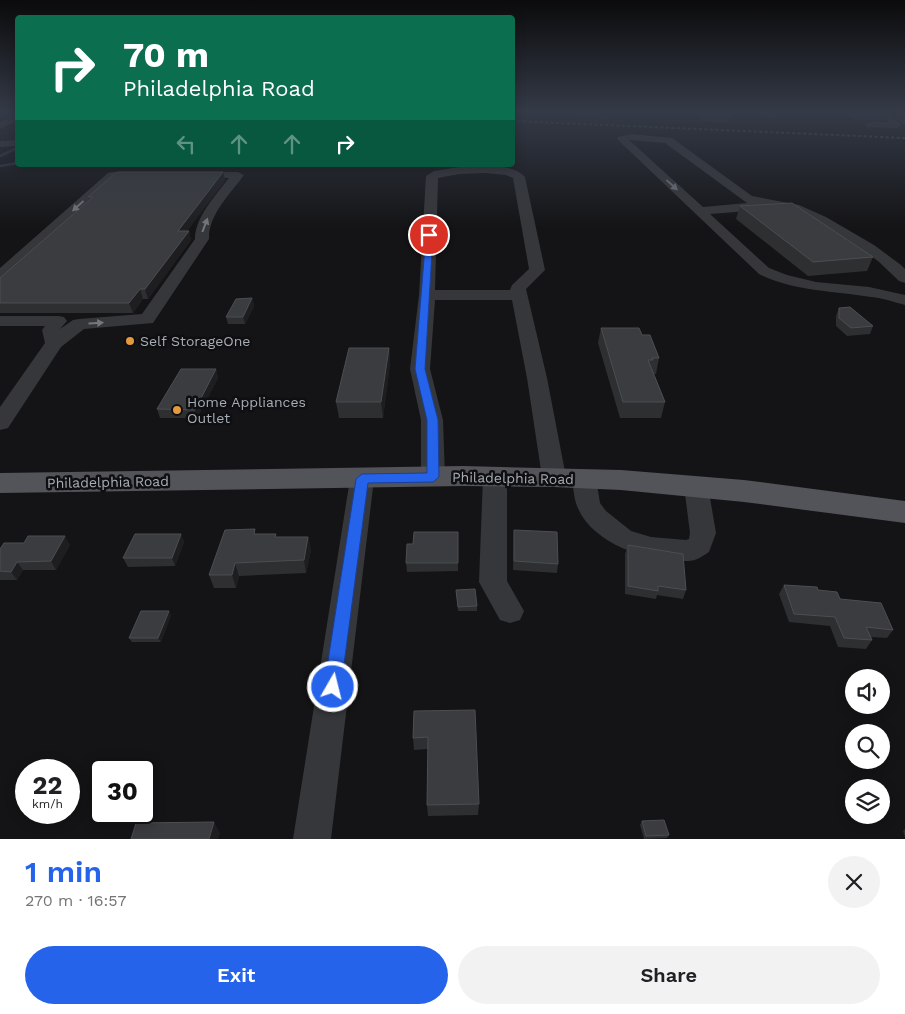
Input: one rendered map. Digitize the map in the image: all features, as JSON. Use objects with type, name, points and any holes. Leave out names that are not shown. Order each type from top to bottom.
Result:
[{"type":"main road","name":"Philadelphia Road","points":[[0,483],[494,476],[554,477],[696,486],[905,512]]},
{"type":"street","points":[[634,150],[764,271],[779,279],[797,284],[887,294],[905,300]]},
{"type":"street","points":[[682,150],[748,199],[758,203],[794,208],[819,218],[887,261],[905,278]]},
{"type":"street","points":[[433,477],[432,420],[420,369],[427,295],[432,176],[436,172],[446,171],[502,171],[514,173],[519,177],[537,270],[518,288],[554,477]]},
{"type":"street","points":[[0,276],[112,175],[151,175]]},
{"type":"street","points":[[0,423],[54,342],[79,324],[147,319],[202,239],[201,236],[206,220],[238,175],[180,175]]},
{"type":"street","points":[[699,209],[748,207],[758,203]]},
{"type":"street","points":[[427,295],[520,296]]},
{"type":"street","points":[[0,321],[58,321],[51,330],[54,342]]},
{"type":"street","points":[[494,476],[493,582],[510,611]]},
{"type":"street","points":[[584,478],[588,505],[596,518],[622,538],[651,547],[690,551],[700,545],[702,533],[696,486]]},
{"type":"street","points":[[312,839],[362,479]]},
{"type":"building","points":[[117,172],[223,172],[178,231],[189,231],[145,289],[140,289],[129,303],[0,303],[0,278],[93,197],[88,197]]},
{"type":"building","points":[[792,203],[873,257],[813,262],[740,206]]},
{"type":"building","points":[[252,298],[243,317],[226,317],[236,299]]},
{"type":"building","points":[[850,307],[873,326],[851,328],[839,318],[839,308]]},
{"type":"building","points":[[601,328],[639,328],[642,335],[650,335],[659,358],[648,360],[665,402],[623,402]]},
{"type":"building","points":[[349,348],[389,348],[381,402],[336,402]]},
{"type":"building","points":[[181,369],[216,369],[195,410],[157,409]]},
{"type":"building","points":[[255,529],[254,534],[276,534],[275,537],[308,537],[304,560],[235,563],[232,575],[209,575],[225,530]]},
{"type":"building","points":[[514,530],[557,532],[558,564],[514,561]]},
{"type":"building","points":[[414,532],[458,532],[458,563],[406,563],[407,544],[413,544]]},
{"type":"building","points":[[135,534],[181,534],[172,558],[123,558]]},
{"type":"building","points":[[28,536],[65,536],[51,561],[17,562],[11,572],[0,571],[0,549],[4,543],[24,543]]},
{"type":"building","points":[[628,545],[683,554],[686,590],[658,586],[658,591],[628,586]]},
{"type":"building","points":[[784,585],[817,587],[818,590],[837,592],[840,599],[881,603],[893,630],[866,627],[872,640],[844,638],[835,617],[794,614]]},
{"type":"building","points":[[475,589],[477,606],[458,607],[456,590]]},
{"type":"building","points":[[141,611],[169,611],[158,638],[129,638]]},
{"type":"building","points":[[475,710],[479,804],[427,805],[428,737],[413,738],[414,711]]},
{"type":"building","points":[[664,820],[669,835],[646,836],[642,821]]},
{"type":"building","points":[[214,822],[209,839],[131,839],[136,824]]},
{"type":"waterway","points":[[0,156],[13,150]]},
{"type":"waterway","points":[[0,166],[15,164]]},
{"type":"place","name":"Self StorageOne","points":[[130,341]]},
{"type":"place","name":"Home Appliances Outlet","points":[[177,410]]},
{"type":"route","points":[[333,687],[362,479],[433,477],[432,420],[420,369],[427,295],[429,235]]}]
